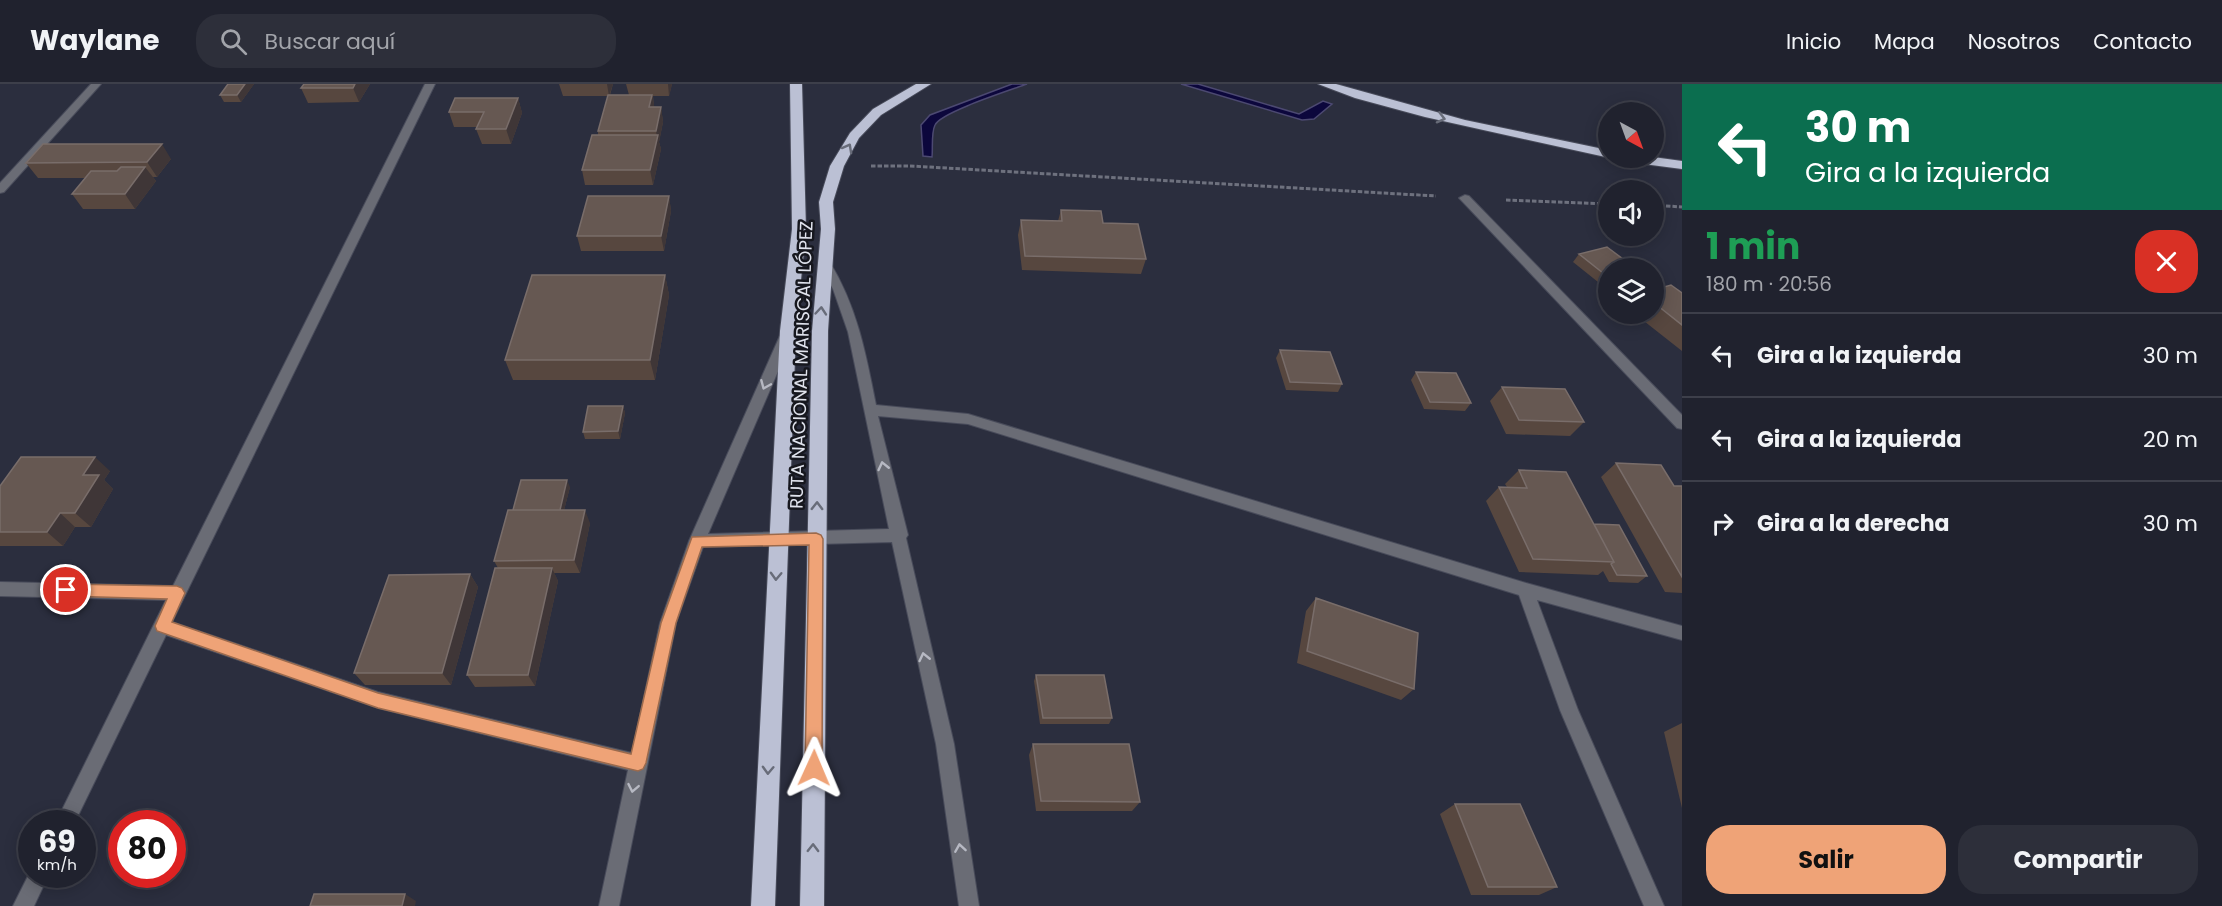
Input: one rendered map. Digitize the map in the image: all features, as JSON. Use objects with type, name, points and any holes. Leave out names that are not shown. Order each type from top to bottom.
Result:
[{"type":"highway","name":"RUTA NACIONAL MARISCAL LÓPEZ","points":[[763,906],[788,331],[799,229],[796,84]]},
{"type":"highway","name":"RUTA NACIONAL MARISCAL LÓPEZ","points":[[812,906],[820,331],[825,264],[826,202],[837,166],[854,136],[877,112],[925,84]]},
{"type":"highway","points":[[1324,84],[1385,104],[1472,126],[1598,152]]},
{"type":"highway","points":[[1664,163],[1682,165]]},
{"type":"street","points":[[0,190],[96,84]]},
{"type":"street","points":[[71,810],[430,84]]},
{"type":"street","points":[[1465,198],[1682,424]]},
{"type":"street","points":[[825,264],[839,289],[855,332],[870,410],[900,535],[907,581],[945,744],[969,906]]},
{"type":"street","points":[[609,906],[668,623],[697,542],[788,331]]},
{"type":"street","points":[[870,410],[968,419],[1526,590],[1682,633]]},
{"type":"street","points":[[697,542],[900,535]]},
{"type":"street","points":[[0,589],[177,593]]},
{"type":"street","points":[[1526,590],[1539,634],[1563,697],[1654,906]]},
{"type":"street","points":[[162,626],[378,700],[638,763]]},
{"type":"street","points":[[23,906],[32,888]]},
{"type":"path","points":[[837,166],[922,167],[1598,204]]},
{"type":"path","points":[[1664,206],[1682,207]]},
{"type":"shaded area","points":[[1012,84],[1027,84],[963,108],[940,120],[934,128],[932,157],[923,156],[921,125],[930,115]]},
{"type":"shaded area","points":[[1181,84],[1198,84],[1299,114],[1323,101],[1332,104],[1314,119],[1302,120]]},
{"type":"building","points":[[228,84],[245,84],[237,95],[220,95]]},
{"type":"building","points":[[304,84],[355,84],[353,88],[301,88]]},
{"type":"building","points":[[608,95],[652,95],[649,107],[661,107],[656,131],[598,131]]},
{"type":"building","points":[[455,98],[518,98],[506,129],[476,129],[484,112],[449,112]]},
{"type":"building","points":[[592,135],[658,135],[650,170],[582,170]]},
{"type":"building","points":[[43,144],[162,144],[147,162],[26,163]]},
{"type":"building","points":[[121,167],[145,167],[125,194],[72,194],[91,171],[117,171]]},
{"type":"building","points":[[588,196],[669,196],[661,236],[577,236]]},
{"type":"building","points":[[1061,210],[1101,211],[1103,223],[1138,224],[1146,259],[1025,256],[1021,220],[1062,221]]},
{"type":"building","points":[[1607,247],[1622,258],[1598,258],[1598,269],[1579,254]]},
{"type":"building","points":[[532,275],[665,275],[650,360],[505,360]]},
{"type":"building","points":[[1671,285],[1682,293],[1682,325],[1664,311],[1664,287]]},
{"type":"building","points":[[1280,350],[1330,352],[1342,384],[1290,382]]},
{"type":"building","points":[[1416,372],[1456,373],[1471,403],[1430,402]]},
{"type":"building","points":[[1502,387],[1565,389],[1584,422],[1519,420]]},
{"type":"building","points":[[588,406],[623,406],[618,431],[583,432]]},
{"type":"building","points":[[21,457],[95,457],[83,475],[99,475],[75,513],[60,513],[47,532],[0,532],[0,486]]},
{"type":"building","points":[[1616,463],[1661,465],[1674,486],[1682,486],[1682,577]]},
{"type":"building","points":[[1519,470],[1566,472],[1614,562],[1533,559],[1499,487],[1527,488]]},
{"type":"building","points":[[521,480],[567,480],[560,510],[513,510]]},
{"type":"building","points":[[508,510],[585,510],[574,560],[494,561]]},
{"type":"building","points":[[1594,524],[1619,525],[1647,576],[1617,575],[1611,564],[1614,562]]},
{"type":"building","points":[[495,568],[552,568],[528,675],[467,675]]},
{"type":"building","points":[[470,574],[442,673],[354,673],[389,575]]},
{"type":"building","points":[[1316,598],[1418,633],[1414,689],[1307,651]]},
{"type":"building","points":[[1036,675],[1104,675],[1112,718],[1043,718]]},
{"type":"building","points":[[1033,744],[1129,744],[1140,802],[1041,801]]},
{"type":"building","points":[[1455,804],[1520,804],[1557,887],[1488,887]]},
{"type":"building","points":[[314,894],[405,894],[402,906],[310,906]]},
{"type":"route","points":[[66,590],[177,593],[162,626],[378,700],[638,763],[668,623],[697,542],[816,539],[814,768]]}]
